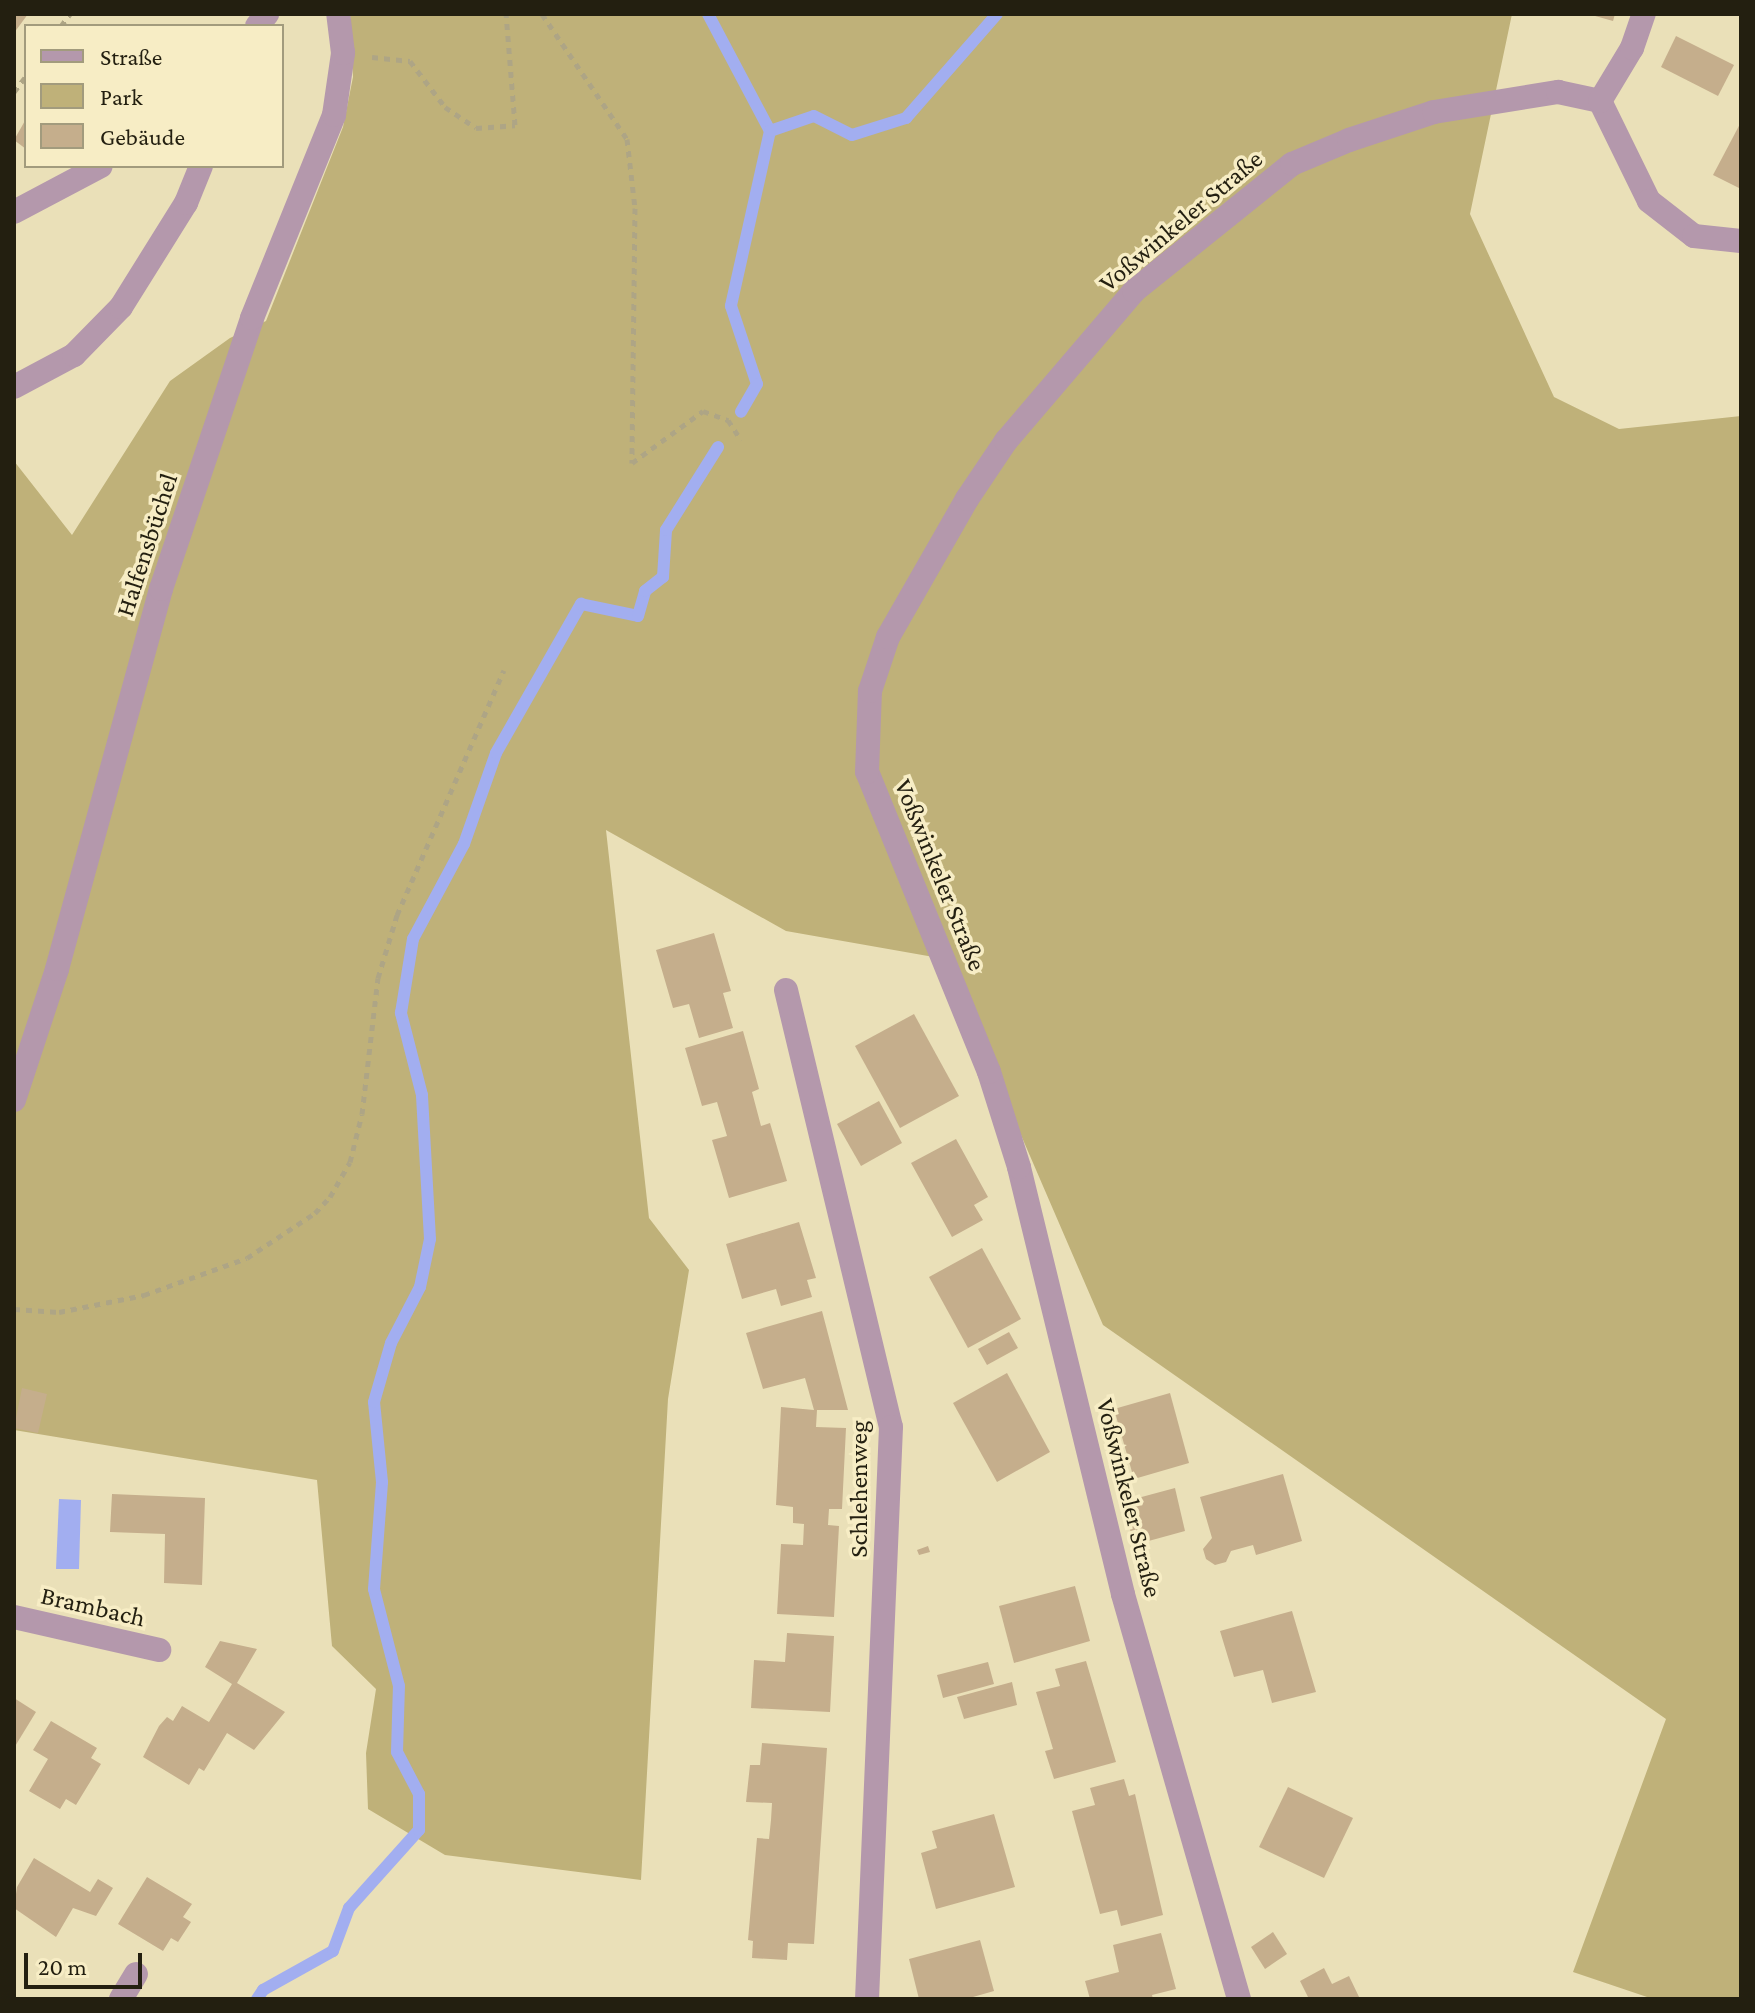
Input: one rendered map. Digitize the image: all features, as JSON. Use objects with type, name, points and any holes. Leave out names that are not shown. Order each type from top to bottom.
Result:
[{"type":"street","name":"Halfensbüchel","points":[[14,1100],[57,969],[161,589],[252,318],[334,115],[343,53],[338,14]]},
{"type":"street","points":[[1644,14],[1632,48],[1600,101],[1620,137],[1630,173],[1649,201],[1694,236],[1741,241]]},
{"type":"street","name":"Voßwinkeler Straße","points":[[1239,1999],[1123,1594],[1019,1167],[984,1058],[867,772],[870,691],[888,637],[929,559],[1006,441],[1134,291],[1228,211],[1292,164],[1434,112],[1558,92],[1600,101]]},
{"type":"street","points":[[14,212],[97,168]]},
{"type":"street","points":[[14,387],[74,355],[121,307],[186,203],[200,168]]},
{"type":"street","name":"Schlehenweg","points":[[786,990],[891,1427],[867,1999]]},
{"type":"street","name":"Brambach","points":[[14,1617],[159,1650]]},
{"type":"street","points":[[121,1999],[136,1974]]},
{"type":"path","points":[[343,53],[410,61],[445,107],[476,128],[515,125],[506,14]]},
{"type":"path","points":[[542,14],[627,139],[635,208],[632,463],[703,411],[728,420],[741,440]]},
{"type":"path","points":[[14,1309],[59,1312],[158,1290],[247,1258],[315,1213],[330,1197],[350,1162],[362,1114],[378,978],[397,915],[504,670]]},
{"type":"green space","points":[[350,14],[1512,14],[1470,214],[1554,397],[1619,429],[1741,416],[1741,1999],[1653,1999],[1573,1972],[1666,1719],[1103,1325],[945,959],[786,931],[606,830],[649,1218],[689,1270],[668,1399],[641,1880],[445,1855],[368,1809],[366,1753],[376,1689],[332,1646],[317,1480],[14,1430],[14,461],[72,535],[170,381],[230,338],[266,321],[343,127],[353,77]]},
{"type":"water","points":[[59,1499],[81,1500],[79,1569],[56,1569]]},
{"type":"building","points":[[14,14],[28,14],[14,33]]},
{"type":"building","points":[[1588,14],[1615,14],[1613,21]]},
{"type":"building","points":[[1676,36],[1734,65],[1718,96],[1661,67]]},
{"type":"building","points":[[24,122],[24,148],[14,140]]},
{"type":"building","points":[[1741,122],[1741,189],[1713,175]]},
{"type":"building","points":[[714,933],[731,991],[723,993],[733,1028],[699,1038],[689,1004],[673,1008],[656,950]]},
{"type":"building","points":[[914,1014],[959,1096],[900,1128],[855,1046]]},
{"type":"building","points":[[743,1031],[759,1089],[752,1092],[761,1126],[770,1123],[787,1181],[729,1198],[712,1140],[727,1136],[717,1102],[702,1106],[685,1048]]},
{"type":"building","points":[[879,1101],[902,1143],[861,1166],[837,1124]]},
{"type":"building","points":[[956,1139],[988,1197],[974,1205],[983,1220],[952,1237],[911,1163]]},
{"type":"building","points":[[799,1222],[816,1278],[807,1280],[812,1297],[781,1306],[776,1289],[742,1299],[726,1244]]},
{"type":"building","points":[[982,1248],[1021,1319],[968,1348],[929,1277]]},
{"type":"building","points":[[822,1311],[848,1410],[817,1410],[816,1427],[846,1428],[842,1509],[829,1509],[828,1525],[839,1526],[834,1617],[777,1614],[781,1544],[803,1545],[804,1524],[793,1523],[793,1507],[776,1505],[781,1407],[814,1410],[805,1378],[763,1389],[746,1333]]},
{"type":"building","points":[[1009,1332],[1018,1348],[987,1365],[978,1349]]},
{"type":"building","points":[[1007,1373],[1050,1452],[997,1482],[953,1403]]},
{"type":"building","points":[[22,1388],[47,1394],[38,1433],[14,1428]]},
{"type":"building","points":[[1170,1393],[1189,1463],[1134,1479],[1114,1409]]},
{"type":"building","points":[[1283,1474],[1302,1541],[1256,1555],[1253,1545],[1231,1551],[1226,1562],[1215,1565],[1206,1559],[1203,1549],[1212,1538],[1200,1497]]},
{"type":"building","points":[[1175,1488],[1185,1531],[1134,1545],[1123,1502]]},
{"type":"building","points":[[112,1494],[205,1498],[202,1585],[164,1583],[165,1534],[110,1532]]},
{"type":"building","points":[[928,1546],[930,1552],[919,1555],[917,1550]]},
{"type":"building","points":[[1075,1586],[1090,1641],[1014,1663],[999,1606]]},
{"type":"building","points":[[1292,1611],[1316,1692],[1272,1703],[1263,1670],[1234,1677],[1220,1631]]},
{"type":"building","points":[[787,1633],[834,1636],[830,1712],[751,1708],[754,1660],[785,1662]]},
{"type":"building","points":[[220,1641],[257,1649],[237,1683],[285,1712],[254,1750],[227,1733],[204,1771],[199,1768],[189,1785],[143,1757],[159,1726],[167,1717],[173,1721],[182,1706],[209,1722],[232,1684],[205,1667]]},
{"type":"building","points":[[1086,1661],[1116,1762],[1054,1779],[1045,1751],[1053,1749],[1036,1692],[1060,1686],[1055,1669]]},
{"type":"building","points":[[988,1662],[994,1684],[943,1698],[937,1675]]},
{"type":"building","points":[[1012,1682],[1017,1705],[964,1719],[957,1697]]},
{"type":"building","points":[[14,1698],[36,1712],[14,1748]]},
{"type":"building","points":[[51,1721],[97,1748],[91,1758],[101,1764],[76,1805],[66,1799],[60,1809],[29,1791],[48,1759],[33,1750]]},
{"type":"building","points":[[762,1743],[827,1748],[814,1944],[788,1943],[787,1960],[752,1958],[753,1941],[748,1940],[757,1838],[769,1839],[771,1820],[772,1803],[746,1802],[750,1765],[760,1765]]},
{"type":"building","points":[[1124,1779],[1129,1796],[1135,1794],[1163,1915],[1121,1926],[1117,1910],[1100,1914],[1072,1811],[1095,1805],[1090,1788]]},
{"type":"building","points":[[1288,1787],[1353,1818],[1324,1878],[1259,1847]]},
{"type":"building","points":[[994,1814],[1015,1887],[936,1909],[921,1853],[937,1848],[932,1831]]},
{"type":"building","points":[[34,1858],[90,1892],[98,1879],[113,1888],[96,1916],[73,1908],[56,1937],[14,1908],[17,1887]]},
{"type":"building","points":[[147,1877],[192,1904],[183,1917],[191,1922],[178,1942],[171,1938],[163,1951],[118,1924]]},
{"type":"building","points":[[1273,1932],[1287,1954],[1265,1969],[1251,1947]]},
{"type":"building","points":[[1161,1933],[1176,1989],[1152,1995],[1153,1999],[1090,1999],[1085,1981],[1119,1972],[1113,1945]]},
{"type":"building","points":[[980,1940],[994,1991],[966,1999],[919,1999],[909,1959]]},
{"type":"building","points":[[1324,1968],[1332,1984],[1349,1976],[1360,1999],[1309,1999],[1300,1981]]},
{"type":"waterway","points":[[708,14],[770,131],[731,306],[757,384],[741,412]]},
{"type":"waterway","points":[[770,131],[814,116],[852,135],[906,118],[997,14]]},
{"type":"waterway","points":[[257,1999],[263,1990],[333,1951],[349,1908],[419,1830],[419,1794],[397,1752],[399,1686],[374,1589],[382,1482],[374,1402],[391,1343],[420,1287],[430,1239],[422,1095],[401,1013],[413,939],[464,844],[496,753],[581,604],[638,616],[645,591],[663,577],[666,530],[718,447]]}]
